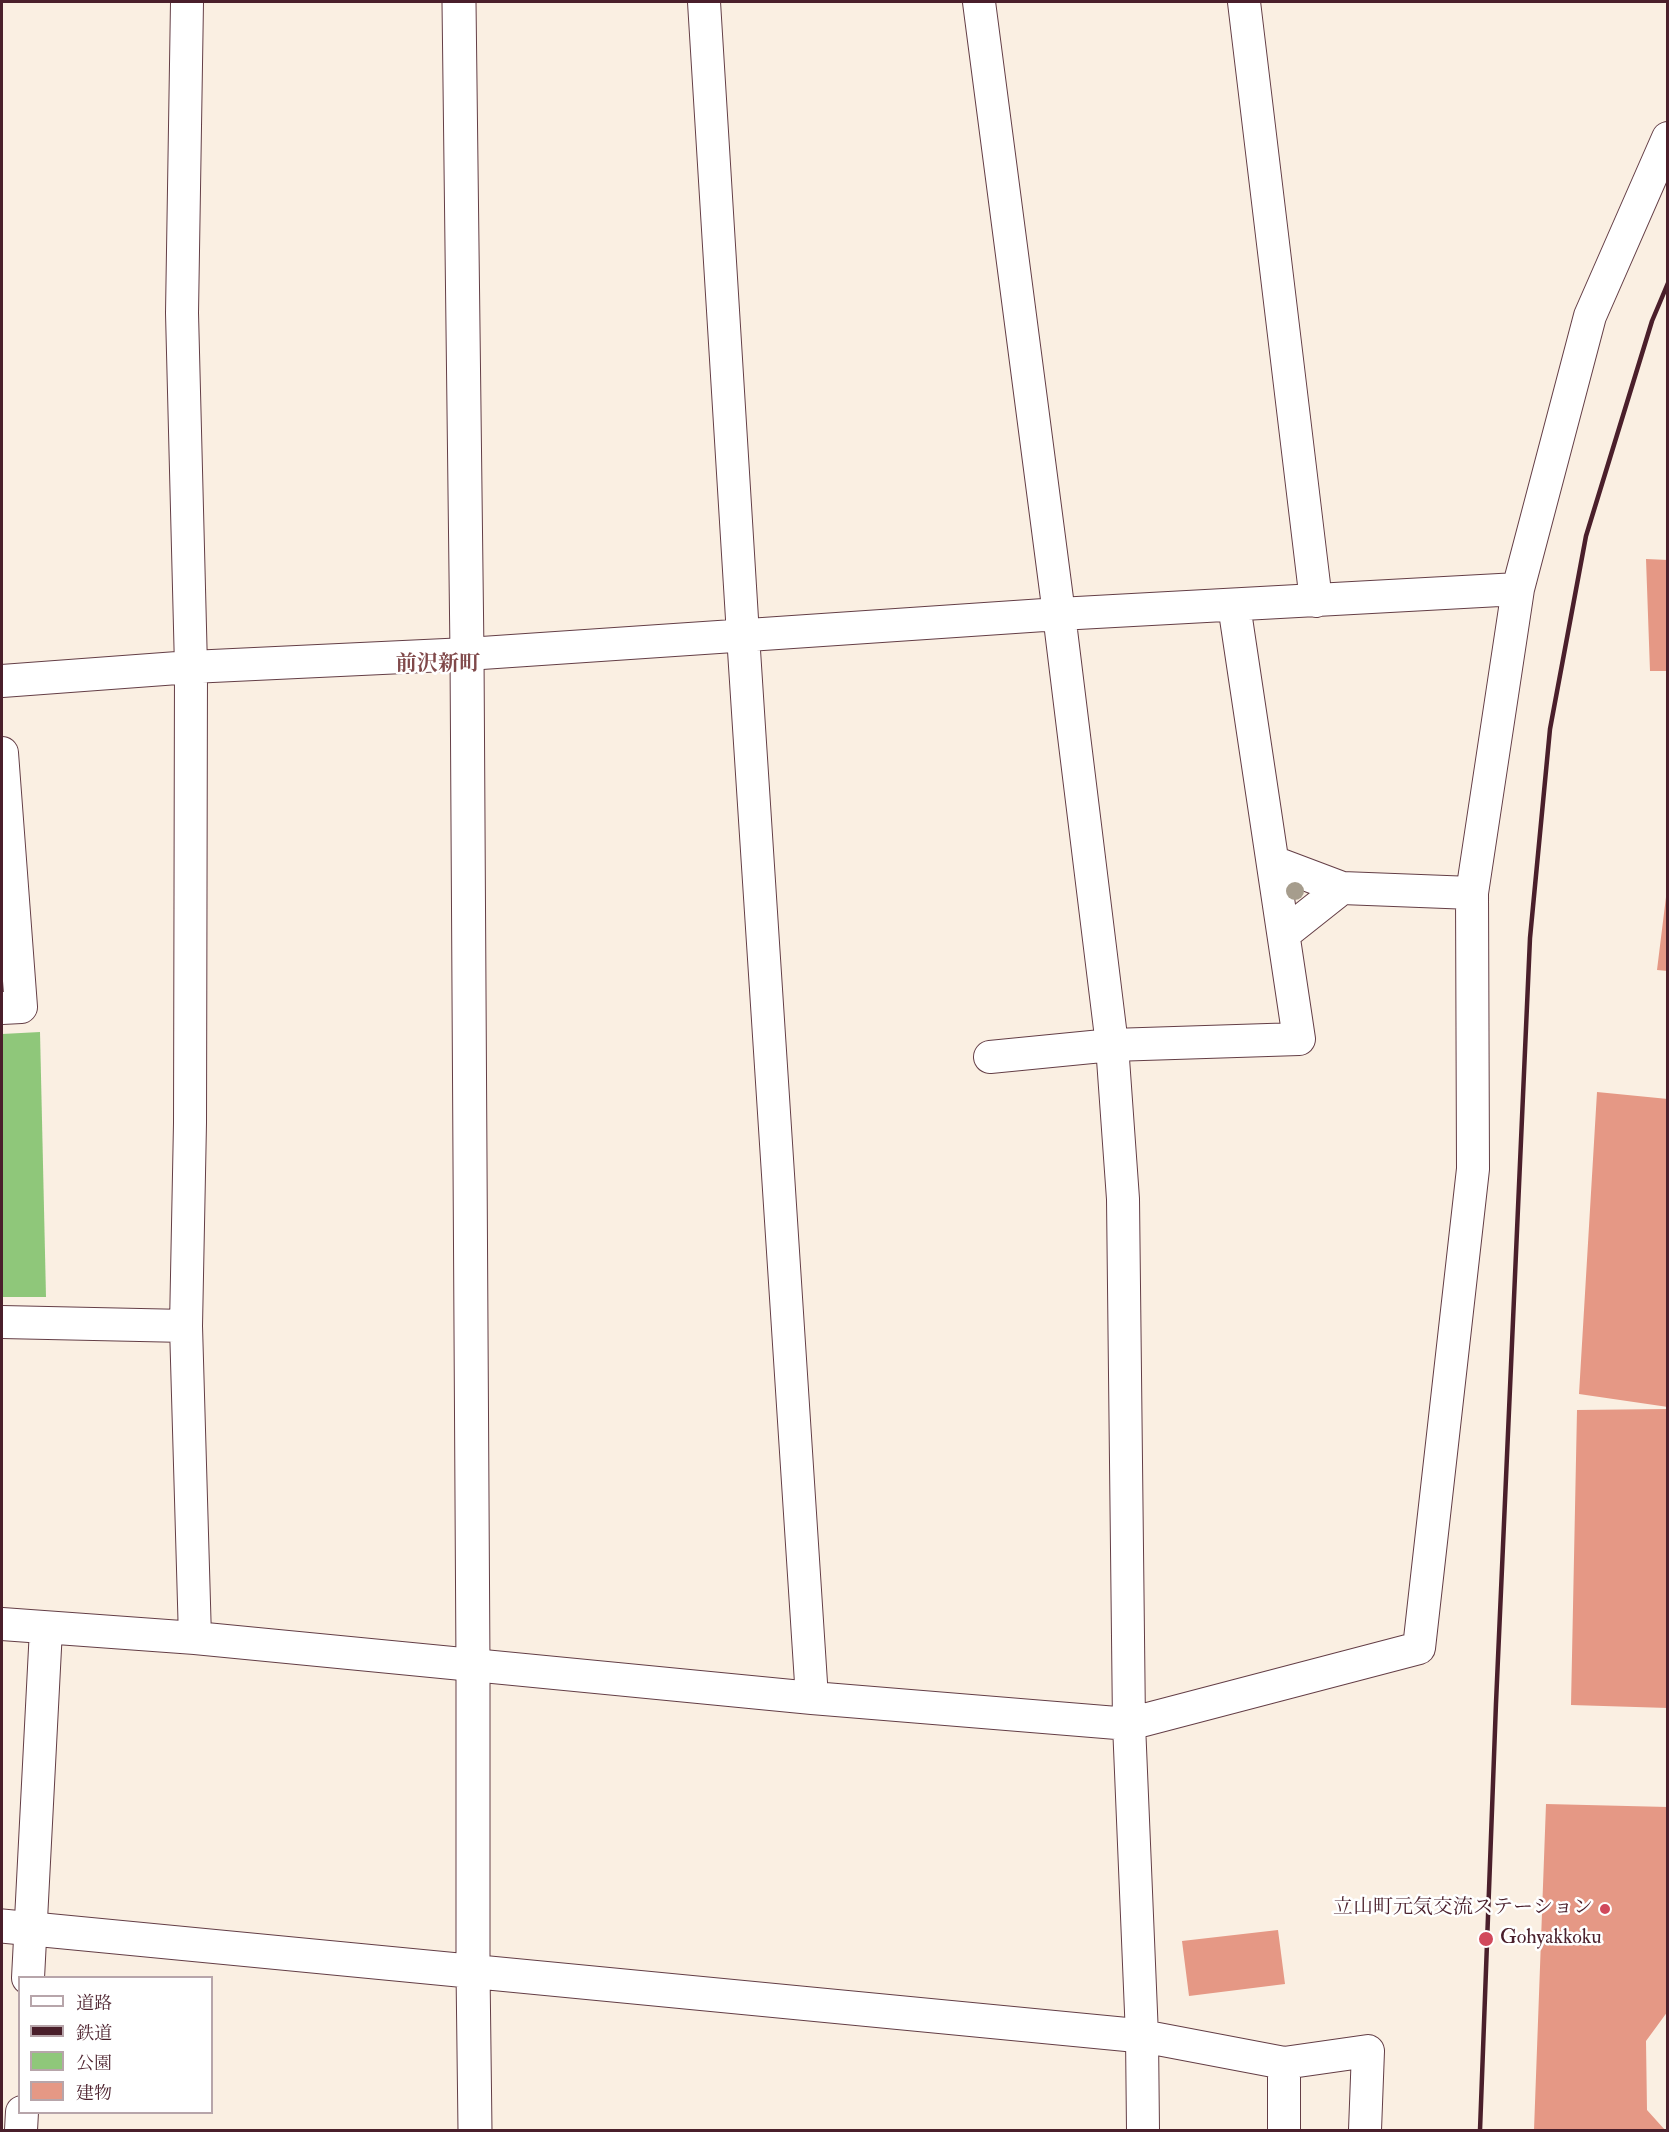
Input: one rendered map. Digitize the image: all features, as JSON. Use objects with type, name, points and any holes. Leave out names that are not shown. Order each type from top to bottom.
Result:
[{"type":"street","points":[[187,2],[182,313],[191,667],[190,1123],[186,1326],[195,1638]]},
{"type":"street","points":[[459,2],[467,654],[473,1971],[476,2130]]},
{"type":"street","points":[[704,2],[812,1698]]},
{"type":"street","points":[[979,2],[1059,615],[1112,1045],[1123,1199],[1129,1724],[1142,2036],[1143,2130]]},
{"type":"street","points":[[1244,2],[1316,601]]},
{"type":"street","points":[[2,1624],[46,1629],[195,1638],[812,1698],[1129,1724],[1419,1648],[1473,1169],[1472,893],[1518,589],[1590,316],[1668,138]]},
{"type":"street","points":[[2,681],[191,667],[467,654],[1059,615],[1518,589]]},
{"type":"street","points":[[990,1057],[1112,1045],[1299,1039],[1234,605]]},
{"type":"street","points":[[2,753],[8,917],[21,1007],[2,1008]]},
{"type":"street","points":[[1273,862],[1342,888],[1472,893]]},
{"type":"street","points":[[1284,934],[1342,888]]},
{"type":"street","points":[[2,1323],[186,1326]]},
{"type":"street","points":[[28,1976],[16,1928],[46,1629]]},
{"type":"street","points":[[16,1928],[1142,2036],[1284,2063],[1368,2051],[1365,2130]]},
{"type":"street","points":[[1284,2063],[1284,2130]]},
{"type":"street","points":[[21,2130],[22,2114]]},
{"type":"green space","points":[[40,1032],[46,1297],[2,1297],[2,1034]]},
{"type":"building","points":[[1646,559],[1668,560],[1668,671],[1650,671]]},
{"type":"building","points":[[1666,897],[1668,898],[1668,971],[1657,970]]},
{"type":"building","points":[[1597,1092],[1668,1099],[1668,1407],[1579,1394]]},
{"type":"building","points":[[1668,1409],[1668,1708],[1571,1705],[1577,1410]]},
{"type":"building","name":"立山町元気交流ステーション","points":[[1546,1804],[1668,1807],[1668,2011],[1646,2041],[1647,2110],[1665,2130],[1534,2130]]},
{"type":"building","points":[[1278,1930],[1285,1984],[1189,1996],[1182,1941]]},
{"type":"railway","points":[[1480,2130],[1496,1703],[1530,938],[1550,729],[1586,536],[1652,321],[1668,283]]},
{"type":"place","name":"立山町元気交流ステーション","points":[[1605,1909]]},
{"type":"place","name":"Gohyakkoku","points":[[1486,1939]]},
{"type":"district","name":"前沢新町","points":[[438,665]]}]
